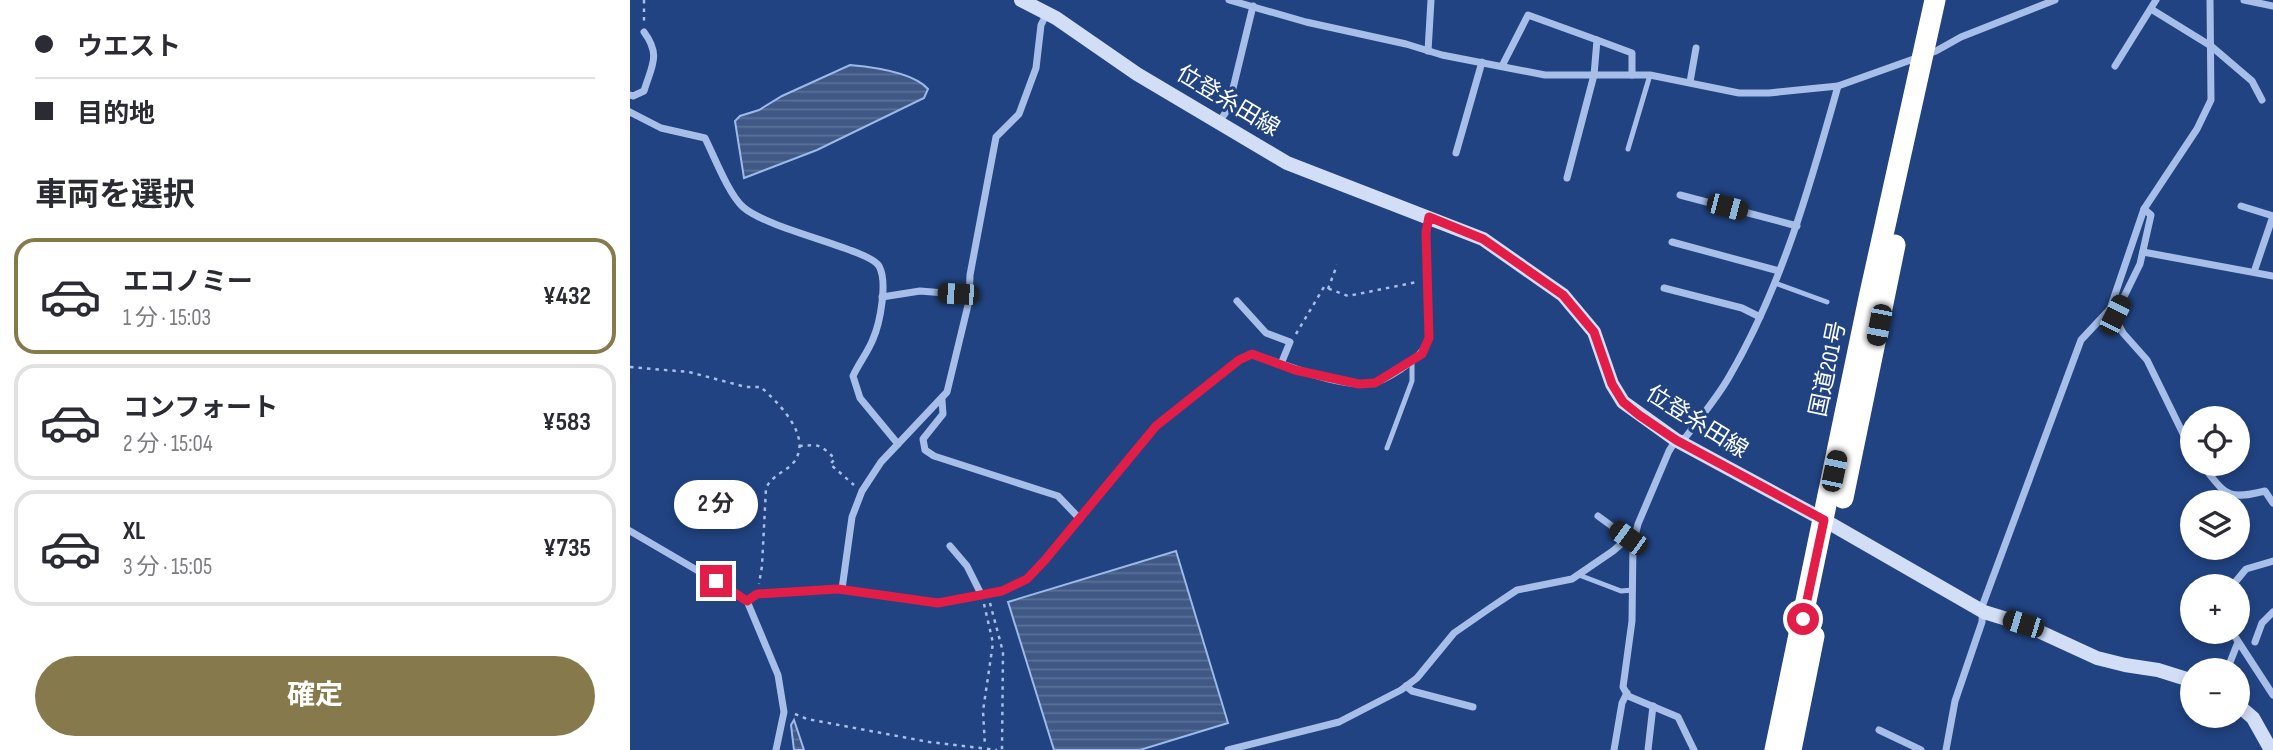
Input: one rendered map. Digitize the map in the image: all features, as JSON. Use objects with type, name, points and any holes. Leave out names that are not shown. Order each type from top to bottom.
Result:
[{"type":"highway","name":"国道201号","points":[[1775,750],[1830,524],[1929,53],[1935,0]]},
{"type":"highway","name":"国道201号","points":[[1929,53],[1948,0]]},
{"type":"highway","name":"国道201号","points":[[1791,750],[1830,524]]},
{"type":"main road","name":"位登糸田線","points":[[1021,0],[1047,13],[1137,74],[1287,163],[1483,239],[1563,295],[1594,332],[1612,384],[1623,402],[1676,440],[1984,612],[2023,624],[2097,658],[2180,677]]},
{"type":"main road","points":[[2250,715],[2271,750]]},
{"type":"street","points":[[1229,0],[1306,22],[1428,51],[1545,75],[1650,75],[1739,93],[1769,93],[1838,86],[1929,53],[1961,37],[2055,0]]},
{"type":"street","points":[[1428,51],[1431,0]]},
{"type":"street","points":[[2115,66],[2156,0]]},
{"type":"street","points":[[2180,427],[2147,359],[2123,333],[2113,312],[2144,209],[2197,129],[2211,100],[2210,0]]},
{"type":"street","points":[[2244,0],[2273,6]]},
{"type":"street","points":[[1219,122],[1228,109],[1253,6]]},
{"type":"street","points":[[2151,9],[2211,46],[2252,81],[2262,100]]},
{"type":"street","points":[[842,589],[852,517],[862,491],[881,462],[947,392],[955,368],[996,137],[1019,114],[1037,68],[1041,26],[1047,13]]},
{"type":"street","points":[[1502,66],[1528,15],[1632,53],[1632,75]]},
{"type":"street","points":[[630,95],[644,90],[655,56],[654,45],[644,32]]},
{"type":"street","points":[[1567,178],[1594,75],[1597,40]]},
{"type":"street","points":[[1690,82],[1696,48]]},
{"type":"street","points":[[1455,153],[1482,62]]},
{"type":"street","points":[[1693,750],[1678,717],[1627,693],[1623,687],[1633,590],[1631,537],[1676,440],[1685,438],[1728,378],[1760,317],[1797,226],[1838,86]]},
{"type":"street","points":[[630,112],[662,128],[705,138],[735,199],[756,216],[866,256],[878,264],[882,276],[882,297],[875,336],[853,376],[860,398],[898,444]]},
{"type":"street","points":[[1680,195],[1797,226]]},
{"type":"street","points":[[2241,206],[2273,216],[2253,272]]},
{"type":"street","points":[[1946,750],[1955,701],[1999,558],[2081,340],[2113,312],[2140,264],[2151,215],[2144,209]]},
{"type":"street","points":[[747,601],[757,594],[842,589],[938,603],[1002,591],[1027,579],[1156,426],[1229,367],[1252,354],[1295,370],[1359,384],[1375,383],[1422,354],[1429,338],[1426,232],[1429,217]]},
{"type":"street","points":[[1672,242],[1779,271]]},
{"type":"street","points":[[2143,252],[2273,276]]},
{"type":"street","points":[[1664,288],[1742,308],[1760,317]]},
{"type":"street","points":[[882,297],[920,291],[969,295]]},
{"type":"street","points":[[1237,301],[1266,334],[1290,342],[1281,364]]},
{"type":"street","points":[[942,400],[943,414],[923,439],[925,450],[934,456],[1058,496],[1080,519]]},
{"type":"street","points":[[2211,476],[2225,493],[2239,497],[2265,491],[2273,503]]},
{"type":"street","points":[[1598,516],[1631,537]]},
{"type":"street","points":[[630,531],[747,601],[778,676],[784,712],[776,750]]},
{"type":"street","points":[[1228,750],[1339,722],[1417,678],[1454,633],[1517,590],[1572,579],[1631,537]]},
{"type":"street","points":[[950,546],[967,566],[984,594]]},
{"type":"street","points":[[2242,574],[2246,569],[2273,561]]},
{"type":"street","points":[[2255,642],[2262,623],[2273,612]]},
{"type":"street","points":[[2239,644],[2273,695]]},
{"type":"street","points":[[1406,686],[1412,691],[1473,707]]},
{"type":"street","points":[[1614,750],[1622,703],[1627,693]]},
{"type":"street","points":[[1648,750],[1653,706]]},
{"type":"street","points":[[1880,730],[1921,750]]},
{"type":"lane","points":[[1628,149],[1650,75]]},
{"type":"lane","points":[[1775,283],[1827,302]]},
{"type":"lane","points":[[1387,447],[1412,381],[1412,361]]},
{"type":"lane","points":[[1579,575],[1621,590],[1633,590]]},
{"type":"path","points":[[644,0],[644,32]]},
{"type":"path","points":[[1328,289],[1337,265]]},
{"type":"path","points":[[1290,342],[1324,287],[1348,296],[1427,281]]},
{"type":"path","points":[[630,368],[689,372],[746,387],[761,387],[788,418],[799,440],[799,446],[793,463],[769,481],[766,488],[762,566],[757,594]]},
{"type":"path","points":[[799,446],[812,443],[826,450],[835,459],[830,464],[862,491]]},
{"type":"path","points":[[984,594],[993,643],[983,711],[985,748]]},
{"type":"path","points":[[984,594],[1003,652],[1002,750]]},
{"type":"path","points":[[784,712],[817,721],[929,742],[997,750]]},
{"type":"water","points":[[850,65],[903,74],[928,89],[924,98],[817,150],[744,178],[735,121],[740,116],[759,110],[782,96]]},
{"type":"water","points":[[1176,551],[1228,723],[1140,750],[1054,750],[1008,602]]},
{"type":"water","points":[[794,720],[804,750],[794,750],[791,725]]},
{"type":"route","points":[[716,581],[747,601],[757,594],[838,589],[938,603],[1002,591],[1027,579],[1090,509],[1156,426],[1239,360],[1252,354],[1295,370],[1359,384],[1375,383],[1422,354],[1429,338],[1426,232],[1429,217],[1483,239],[1563,295],[1594,332],[1612,384],[1623,402],[1639,415],[1676,440],[1824,520],[1803,619]]}]
